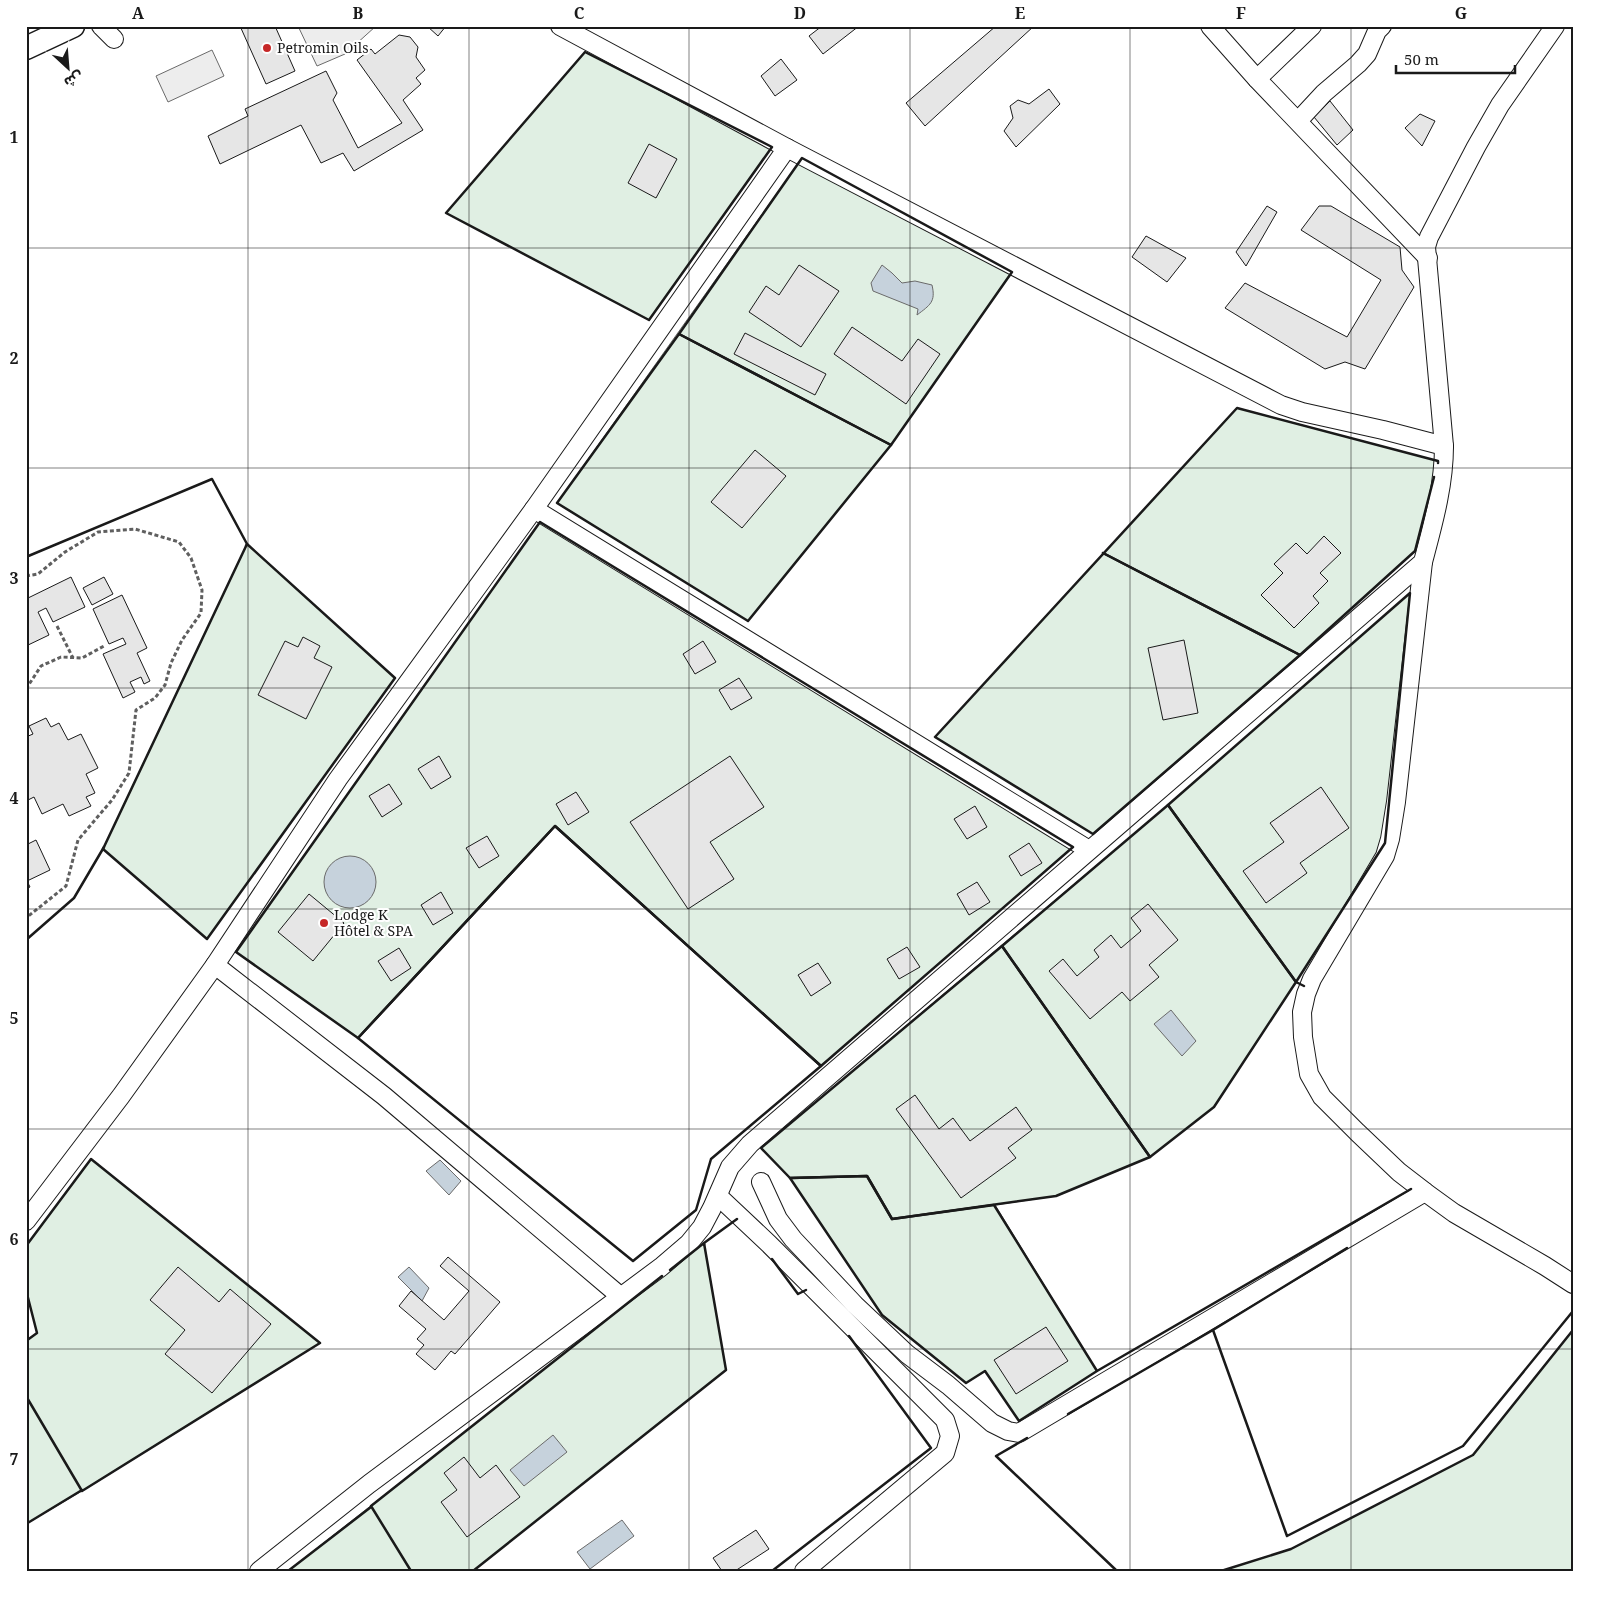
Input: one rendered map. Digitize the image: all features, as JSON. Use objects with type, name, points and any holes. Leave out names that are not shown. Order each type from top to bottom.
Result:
[{"type":"main road","points":[[26,48],[73,26]]},
{"type":"street","points":[[101,26],[114,39]]},
{"type":"street","points":[[560,26],[788,148],[1281,405],[1302,412],[1444,446]]},
{"type":"street","points":[[1210,26],[1257,79],[1428,258]]},
{"type":"street","points":[[1257,79],[1312,26]]},
{"type":"street","points":[[1298,121],[1324,93],[1358,64],[1366,54],[1377,31],[1382,26]]},
{"type":"street","points":[[1553,27],[1500,105],[1428,237],[1426,247],[1444,446],[1444,468],[1423,562],[1396,809],[1385,856],[1312,979],[1302,1012],[1305,1055],[1310,1074],[1322,1097],[1399,1172],[1424,1192],[1573,1284]]},
{"type":"street","points":[[26,1221],[121,1096],[215,965],[338,779],[534,509],[788,148]]},
{"type":"street","points":[[534,509],[1089,850]]},
{"type":"street","points":[[259,1571],[369,1484],[661,1267],[689,1243],[702,1227],[730,1167],[750,1144],[1423,562]]},
{"type":"street","points":[[215,965],[384,1096],[620,1296]]},
{"type":"street","points":[[761,1182],[778,1219],[793,1239],[855,1305],[907,1354],[948,1385],[992,1423],[1008,1431],[1019,1433],[1424,1192]]},
{"type":"street","points":[[718,1196],[769,1244],[945,1420],[950,1436],[945,1453],[804,1571]]},
{"type":"path","points":[[26,576],[38,574],[66,552],[98,532],[135,529],[179,542],[192,558],[202,590],[201,613],[182,640],[171,663],[165,685],[155,698],[136,710],[129,773],[112,800],[78,840],[66,886],[26,918]]},
{"type":"path","points":[[57,626],[73,658]]},
{"type":"path","points":[[26,689],[41,666],[61,657],[82,658],[104,646]]},
{"type":"green space","points":[[585,52],[772,147],[649,320],[446,213]]},
{"type":"green space","points":[[802,158],[1012,272],[891,445],[748,621],[557,503]]},
{"type":"green space","points":[[1237,408],[1438,461],[1415,551],[1300,655],[1093,834],[935,737]]},
{"type":"green space","points":[[540,522],[1073,847],[821,1066],[555,826],[358,1038],[236,952]]},
{"type":"green space","points":[[247,544],[395,678],[207,939],[103,849]]},
{"type":"green space","points":[[1410,593],[1385,843],[1214,1107],[1150,1157],[1056,1196],[995,1205],[1097,1371],[1019,1421],[985,1371],[966,1383],[882,1315],[790,1178],[761,1148],[1168,805]]},
{"type":"green space","points":[[91,1159],[320,1343],[26,1524],[26,1341],[37,1333],[26,1290],[26,1246]]},
{"type":"green space","points":[[704,1243],[726,1370],[473,1571],[288,1571]]},
{"type":"green space","points":[[1573,1330],[1573,1571],[1221,1571],[1291,1549],[1473,1455]]},
{"type":"shaded area","points":[[298,26],[376,26],[345,54],[317,66]]},
{"type":"shaded area","points":[[212,50],[224,76],[168,102],[156,76]]},
{"type":"shaded area","points":[[882,265],[902,283],[915,281],[932,285],[933,295],[929,306],[917,315],[918,309],[873,291],[871,283]]},
{"type":"shaded area","points":[[345,856],[355,856],[364,860],[372,868],[376,882],[372,896],[364,904],[355,908],[345,908],[336,904],[328,896],[324,887],[324,877],[328,868],[336,860]]},
{"type":"shaded area","points":[[1171,1010],[1196,1041],[1182,1056],[1154,1024]]},
{"type":"shaded area","points":[[440,1160],[461,1181],[449,1195],[426,1171]]},
{"type":"shaded area","points":[[409,1267],[429,1288],[422,1301],[398,1277]]},
{"type":"shaded area","points":[[553,1435],[567,1452],[524,1486],[510,1470]]},
{"type":"shaded area","points":[[622,1520],[634,1536],[590,1569],[577,1552]]},
{"type":"building","name":"Petromin Oils","points":[[240,26],[275,26],[295,71],[266,84]]},
{"type":"building","points":[[427,26],[446,26],[438,36]]},
{"type":"building","points":[[822,26],[859,26],[823,54],[809,36]]},
{"type":"building","points":[[996,26],[1034,26],[925,126],[906,103]]},
{"type":"building","points":[[399,35],[410,37],[418,47],[416,57],[425,70],[416,78],[421,84],[403,100],[423,130],[354,171],[343,153],[321,163],[301,125],[220,164],[208,136],[248,116],[245,109],[326,71],[337,93],[333,100],[358,148],[402,123],[357,60],[371,49],[375,54]]},
{"type":"building","points":[[781,59],[797,80],[775,96],[761,76]]},
{"type":"building","points":[[1049,89],[1060,104],[1016,147],[1004,131],[1013,118],[1010,106],[1018,100],[1029,104]]},
{"type":"building","points":[[1330,101],[1353,130],[1337,145],[1314,117]]},
{"type":"building","points":[[1420,114],[1435,121],[1422,146],[1405,128]]},
{"type":"building","points":[[649,144],[677,159],[656,198],[628,183]]},
{"type":"building","points":[[1267,206],[1277,212],[1246,266],[1236,252]]},
{"type":"building","points":[[1319,206],[1331,206],[1400,247],[1402,270],[1414,287],[1365,369],[1345,362],[1325,369],[1225,308],[1245,283],[1347,337],[1381,280],[1301,230]]},
{"type":"building","points":[[1146,236],[1186,258],[1167,282],[1132,257]]},
{"type":"building","points":[[799,265],[839,291],[801,347],[749,312],[766,286],[779,295]]},
{"type":"building","points":[[852,327],[902,361],[918,339],[940,354],[906,404],[834,354]]},
{"type":"building","points":[[745,333],[826,374],[815,395],[734,354]]},
{"type":"building","points":[[755,450],[786,476],[742,528],[711,502]]},
{"type":"building","points":[[1324,536],[1341,553],[1320,573],[1328,581],[1313,596],[1319,603],[1294,628],[1261,595],[1283,573],[1274,564],[1296,543],[1307,554]]},
{"type":"building","points":[[71,577],[85,607],[53,622],[46,608],[38,612],[49,635],[26,646],[26,599]]},
{"type":"building","points":[[104,577],[113,594],[92,605],[83,588]]},
{"type":"building","points":[[122,595],[147,648],[137,653],[150,681],[144,684],[141,677],[130,682],[135,692],[123,698],[103,654],[126,644],[123,638],[109,644],[93,609]]},
{"type":"building","points":[[303,637],[320,646],[314,658],[332,667],[306,719],[258,695],[285,641],[298,647]]},
{"type":"building","points":[[1184,640],[1198,713],[1163,720],[1148,648]]},
{"type":"building","points":[[703,641],[716,662],[695,674],[683,654]]},
{"type":"building","points":[[739,678],[752,698],[731,710],[719,690]]},
{"type":"building","points":[[46,718],[51,727],[59,723],[68,740],[81,734],[98,768],[86,774],[95,793],[86,797],[91,806],[69,816],[63,804],[42,814],[34,797],[26,801],[26,737],[33,734],[29,726]]},
{"type":"building","points":[[439,756],[451,777],[431,789],[418,769]]},
{"type":"building","points":[[730,756],[764,807],[710,842],[734,879],[688,909],[630,822]]},
{"type":"building","points":[[389,784],[402,804],[382,817],[369,796]]},
{"type":"building","points":[[1321,787],[1349,828],[1300,863],[1307,873],[1266,903],[1243,871],[1284,842],[1270,823]]},
{"type":"building","points":[[576,792],[589,812],[568,825],[556,804]]},
{"type":"building","points":[[975,806],[987,827],[967,839],[954,819]]},
{"type":"building","points":[[487,836],[499,856],[479,868],[466,848]]},
{"type":"building","points":[[36,840],[50,870],[27,881],[30,887],[26,889],[26,845]]},
{"type":"building","points":[[1029,843],[1042,863],[1021,876],[1009,856]]},
{"type":"building","points":[[977,882],[990,902],[969,915],[957,894]]},
{"type":"building","points":[[441,892],[453,913],[433,925],[421,905]]},
{"type":"building","points":[[309,894],[344,923],[313,961],[278,932]]},
{"type":"building","points":[[1148,904],[1178,940],[1149,965],[1159,977],[1130,1001],[1122,992],[1090,1019],[1049,971],[1063,959],[1077,976],[1099,957],[1094,950],[1111,935],[1121,948],[1141,931],[1131,918]]},
{"type":"building","points":[[907,947],[920,967],[899,979],[887,959]]},
{"type":"building","points":[[399,948],[411,968],[391,981],[378,961]]},
{"type":"building","points":[[818,963],[831,983],[811,996],[798,975]]},
{"type":"building","points":[[915,1095],[939,1129],[953,1118],[970,1141],[1016,1107],[1032,1130],[1008,1148],[1016,1158],[961,1198],[896,1109]]},
{"type":"building","points":[[448,1257],[500,1302],[455,1354],[451,1351],[435,1370],[416,1354],[424,1345],[417,1339],[426,1329],[399,1306],[411,1291],[444,1320],[469,1291],[440,1266]]},
{"type":"building","points":[[178,1267],[219,1302],[230,1289],[271,1324],[212,1393],[165,1354],[185,1330],[150,1300]]},
{"type":"building","points":[[1046,1327],[1068,1361],[1016,1394],[994,1360]]},
{"type":"building","points":[[464,1457],[480,1478],[496,1465],[520,1497],[467,1537],[441,1502],[457,1490],[444,1473]]},
{"type":"building","points":[[756,1530],[769,1549],[735,1571],[722,1571],[713,1558]]},
{"type":"wall","points":[[585,52],[772,147],[649,320],[446,213],[585,52]]},
{"type":"wall","points":[[802,158],[1012,272],[891,445],[679,334],[802,158]]},
{"type":"wall","points":[[679,334],[891,445],[748,621],[557,503],[679,334]]},
{"type":"wall","points":[[1103,553],[1300,655],[1093,834],[935,737],[1237,408],[1438,461],[1438,463]]},
{"type":"wall","points":[[1103,553],[1300,655],[1415,551],[1434,477]]},
{"type":"wall","points":[[26,557],[212,479],[247,544],[246,546]]},
{"type":"wall","points":[[540,522],[1073,847],[821,1066],[555,826],[358,1038],[236,952],[540,522]]},
{"type":"wall","points":[[247,544],[395,678],[207,939],[103,849],[247,544]]},
{"type":"wall","points":[[1410,593],[1385,843],[1296,982],[1168,805],[1410,593]]},
{"type":"wall","points":[[1296,982],[1214,1107],[1150,1157],[1002,946],[1168,805],[1296,982],[1304,986]]},
{"type":"wall","points":[[555,826],[821,1066],[711,1159],[696,1210],[633,1261],[358,1038],[555,826]]},
{"type":"wall","points":[[26,940],[74,898],[104,847]]},
{"type":"wall","points":[[1002,946],[1150,1157],[1056,1196],[892,1219],[867,1176],[790,1178],[761,1148],[1002,946]]},
{"type":"wall","points":[[26,1246],[91,1159],[320,1343],[82,1491],[26,1396]]},
{"type":"wall","points":[[1097,1371],[994,1205],[892,1219],[867,1176],[790,1178],[882,1315],[966,1383],[985,1371],[1019,1421],[1097,1371],[1411,1189]]},
{"type":"wall","points":[[473,1571],[726,1370],[704,1243],[737,1219]]},
{"type":"wall","points":[[670,1270],[704,1243],[704,1245]]},
{"type":"wall","points":[[1347,1248],[1213,1330],[1287,1536],[1463,1446],[1573,1311]]},
{"type":"wall","points":[[772,1259],[798,1294],[806,1290]]},
{"type":"wall","points":[[411,1571],[371,1506],[662,1276]]},
{"type":"wall","points":[[26,1290],[37,1333],[26,1341]]},
{"type":"wall","points":[[1068,1414],[1213,1330]]},
{"type":"wall","points":[[1221,1571],[1291,1549],[1473,1455],[1573,1330]]},
{"type":"wall","points":[[772,1571],[931,1448],[849,1336]]},
{"type":"wall","points":[[1027,1438],[996,1456],[1117,1571]]},
{"type":"wall","points":[[26,1524],[82,1490]]},
{"type":"wall","points":[[288,1571],[371,1507]]},
{"type":"place","name":"Petromin Oils","points":[[267,48]]},
{"type":"place","name":"Lodge K Hôtel & SPA","points":[[324,923]]}]
